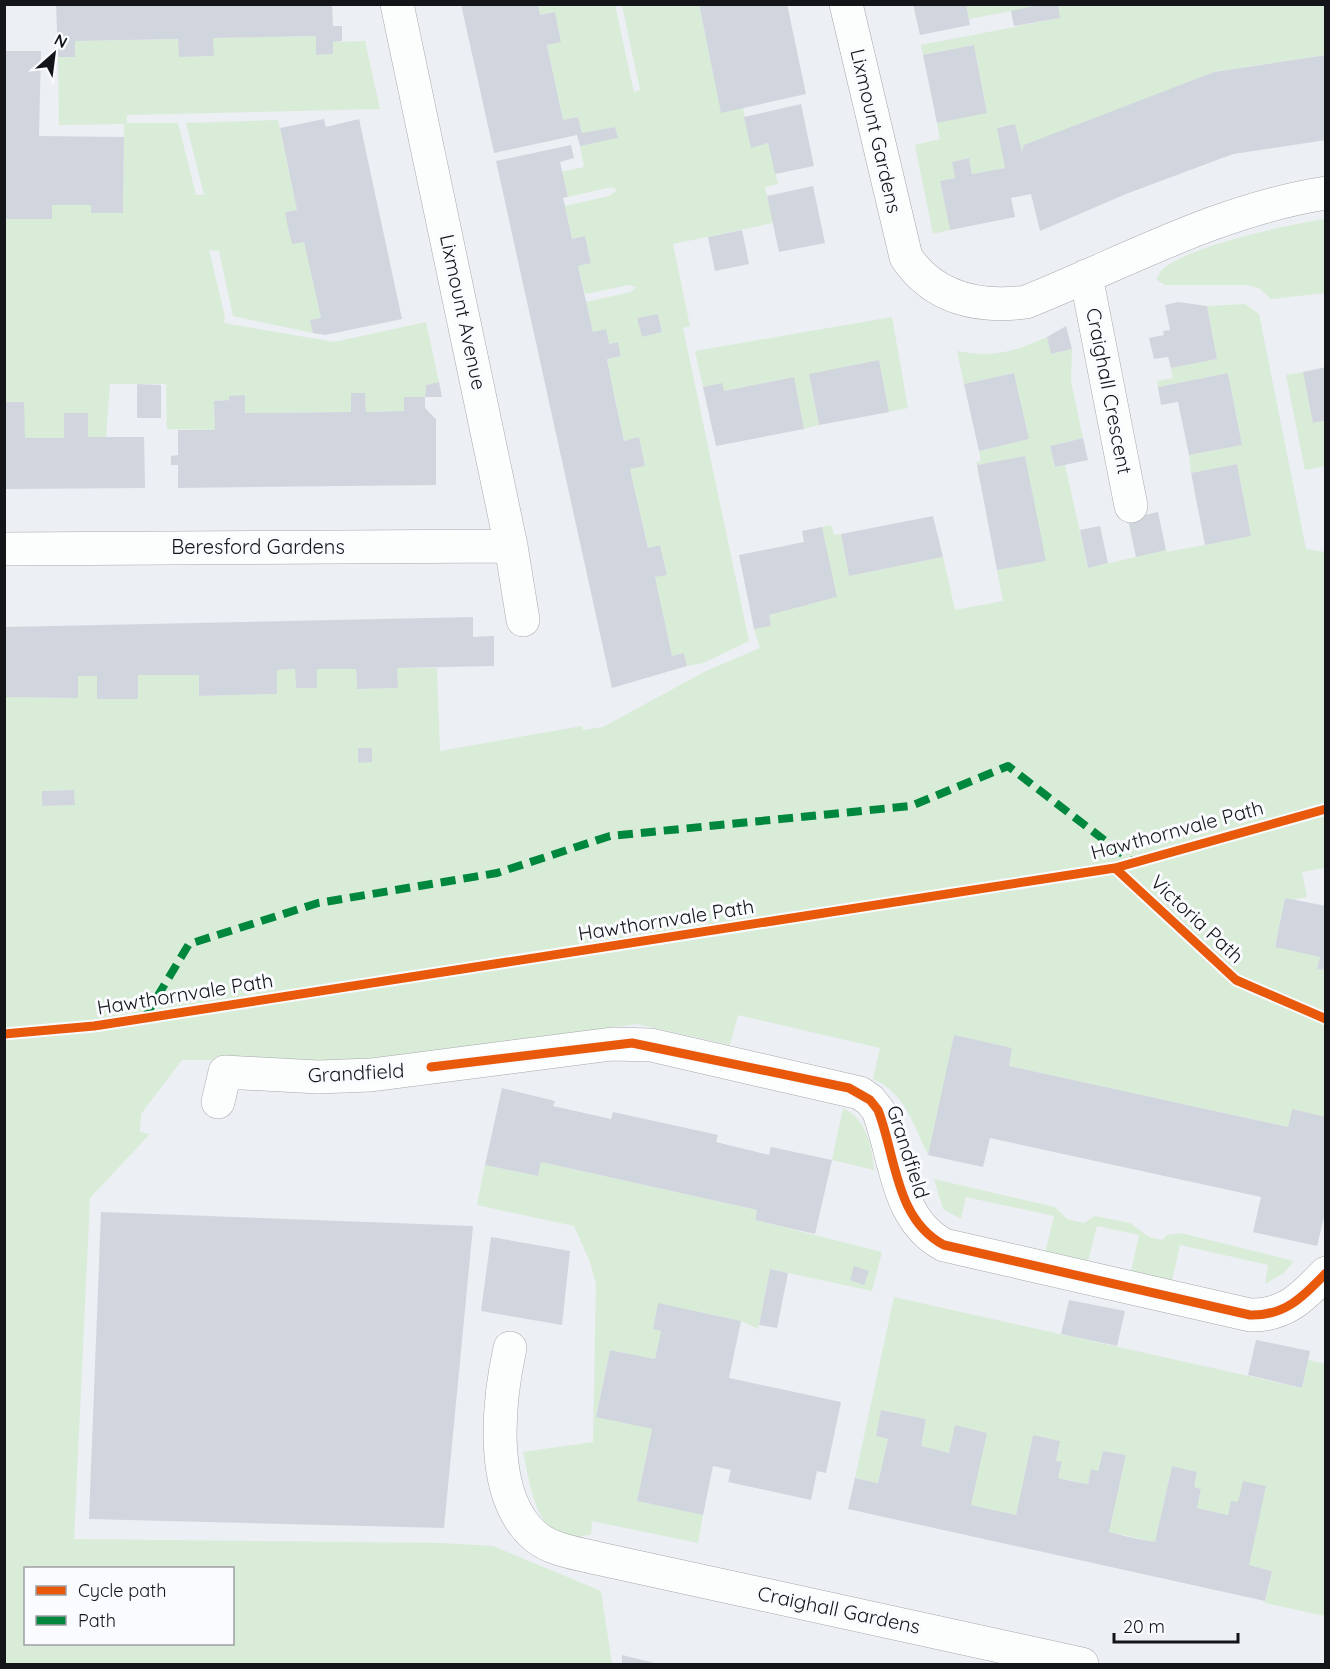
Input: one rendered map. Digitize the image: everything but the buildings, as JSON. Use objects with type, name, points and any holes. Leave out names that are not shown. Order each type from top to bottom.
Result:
[{"type":"street","name":"Lixmount Avenue","points":[[397,4],[511,546],[523,620]]},
{"type":"street","name":"Lixmount Gardens","points":[[846,4],[906,257]]},
{"type":"street","name":"Craighall Crescent","points":[[906,257],[915,270],[948,294],[983,305],[1026,302],[1222,218],[1260,206],[1326,193]]},
{"type":"street","name":"Craighall Crescent","points":[[1086,276],[1131,507]]},
{"type":"street","name":"Beresford Gardens","points":[[4,549],[511,546]]},
{"type":"street","name":"Grandfield","points":[[218,1102],[225,1072],[318,1077],[371,1075],[632,1043],[849,1088],[870,1100],[878,1110],[909,1213],[930,1238],[944,1245],[1250,1315],[1263,1315],[1291,1306],[1326,1273]]},
{"type":"street","name":"Craighall Gardens","points":[[510,1348],[502,1385],[500,1431],[506,1488],[512,1507],[537,1538],[558,1549],[596,1558],[1082,1665]]},
{"type":"green space","points":[[966,4],[1044,5],[969,19]]},
{"type":"green space","points":[[538,5],[615,5],[634,92],[640,90],[622,5],[699,5],[721,112],[743,108],[751,147],[768,143],[778,184],[765,187],[773,223],[673,244],[690,326],[683,328],[749,641],[703,663],[687,666],[684,653],[672,656],[655,577],[667,574],[660,545],[648,548],[630,469],[645,466],[639,438],[624,441],[607,359],[621,356],[618,342],[609,344],[593,332],[586,302],[631,292],[636,287],[629,285],[585,294],[578,266],[591,262],[585,236],[572,239],[565,206],[609,196],[617,190],[612,187],[568,197],[562,172],[584,167],[580,146],[617,138],[615,127],[582,133],[578,117],[563,120],[547,45],[561,42],[555,12],[540,15]],"holes":[[[658,314],[662,332],[642,337],[638,318]]]},
{"type":"green space","points":[[1058,5],[1325,5],[1325,55],[1214,72],[1027,145],[1022,152],[1015,125],[998,127],[1005,168],[972,174],[969,158],[952,162],[955,178],[940,181],[950,230],[933,234],[915,145],[940,139],[937,123],[987,112],[974,45],[923,55],[921,45],[1060,18]]},
{"type":"green space","points":[[316,36],[316,55],[333,54],[333,42],[365,41],[380,109],[127,115],[127,123],[178,123],[196,195],[204,195],[186,123],[278,120],[297,210],[285,212],[304,242],[321,318],[311,320],[313,333],[233,316],[219,251],[209,250],[225,317],[224,323],[334,342],[426,322],[439,382],[426,385],[425,397],[405,397],[404,411],[366,412],[365,393],[351,393],[351,412],[245,413],[245,396],[229,396],[229,400],[214,401],[215,430],[167,429],[166,384],[110,384],[106,437],[88,437],[88,413],[64,413],[64,438],[25,438],[5,402],[5,219],[52,219],[52,205],[91,205],[91,213],[123,213],[124,124],[59,125],[58,57],[75,57],[75,41],[178,39],[179,57],[213,56],[213,38]]},
{"type":"green space","points":[[1325,219],[1325,293],[1271,299],[1259,288],[1247,285],[1165,285],[1157,280],[1163,269],[1180,258],[1203,249],[1260,232]]},
{"type":"green space","points":[[1245,304],[1259,314],[1306,549],[1325,552],[1325,868],[1302,872],[1307,897],[1293,900],[1285,898],[1275,946],[1320,957],[1317,969],[1325,970],[1325,1117],[1292,1109],[1288,1127],[1009,1066],[1012,1048],[954,1036],[928,1155],[901,1102],[884,1085],[873,1079],[880,1048],[738,1015],[730,1045],[637,1024],[367,1060],[182,1060],[141,1114],[140,1132],[150,1134],[90,1198],[74,1539],[442,1543],[493,1546],[601,1591],[612,1664],[5,1664],[5,697],[78,698],[78,676],[97,676],[97,699],[138,699],[138,675],[199,675],[200,696],[277,694],[277,670],[295,669],[296,688],[317,688],[317,669],[356,669],[357,689],[398,688],[397,668],[437,668],[440,751],[582,726],[583,730],[603,727],[706,671],[760,648],[754,629],[771,626],[769,615],[836,597],[822,527],[831,525],[834,535],[841,534],[849,576],[943,557],[955,610],[1003,601],[997,570],[1045,561],[1025,456],[977,465],[976,462],[981,461],[979,451],[1029,439],[1014,373],[964,384],[957,351],[993,354],[1047,337],[1051,354],[1072,349],[1071,381],[1083,438],[1050,446],[1055,467],[1065,465],[1088,568],[1166,550],[1167,552],[1251,536],[1237,464],[1191,473],[1189,455],[1242,445],[1228,373],[1158,387],[1157,381],[1173,378],[1171,368],[1217,359],[1207,306]],"holes":[[[74,790],[74,805],[42,806],[42,791]]]},
{"type":"green space","points":[[892,317],[908,408],[889,412],[879,360],[809,375],[819,425],[804,429],[794,377],[724,391],[703,387],[695,351]]},
{"type":"green space","points":[[1303,372],[1313,422],[1325,420],[1325,466],[1305,470],[1286,375]]},
{"type":"green space","points":[[843,1108],[858,1119],[867,1134],[874,1170],[832,1160]]},
{"type":"green space","points":[[541,1162],[757,1210],[755,1220],[882,1252],[872,1291],[770,1269],[758,1329],[741,1321],[658,1304],[653,1328],[661,1331],[655,1359],[610,1350],[596,1416],[652,1429],[637,1501],[703,1515],[698,1543],[592,1521],[591,1534],[573,1537],[558,1533],[548,1525],[534,1499],[523,1452],[593,1442],[596,1283],[590,1262],[574,1226],[477,1205],[485,1165],[538,1176]]},
{"type":"green space","points":[[934,1179],[1055,1207],[1067,1219],[1084,1223],[1095,1216],[1130,1223],[1149,1237],[1162,1240],[1167,1235],[1181,1233],[1294,1261],[1284,1273],[1265,1284],[1268,1265],[1180,1245],[1172,1281],[1131,1272],[1139,1235],[1097,1226],[1088,1262],[1045,1253],[1054,1216],[966,1197],[961,1219],[943,1209]]},
{"type":"green space","points":[[894,1297],[1302,1388],[1308,1360],[1325,1364],[1325,1616],[1265,1603],[1272,1571],[1249,1565],[1238,1502],[1228,1515],[1197,1508],[1201,1489],[1194,1487],[1197,1472],[1172,1466],[1155,1542],[1109,1532],[1126,1455],[1103,1451],[1098,1471],[1091,1470],[1088,1484],[1058,1478],[1062,1463],[1056,1461],[1060,1441],[1033,1435],[1016,1515],[971,1505],[986,1433],[955,1425],[949,1453],[921,1446],[926,1419],[882,1410],[876,1436],[888,1439],[878,1483],[855,1478]]},
{"type":"marked path","points":[[145,1017],[189,944],[318,903],[497,873],[610,836],[911,806],[1008,766],[1134,863]]},
{"type":"cycle path","name":"Hawthornvale Path","points":[[4,1034],[94,1026],[1115,868],[1326,809]]},
{"type":"cycle path","name":"Hawthornvale Path","points":[[1115,868],[1236,980],[1326,1019]]},
{"type":"cycle path","points":[[431,1067],[632,1043],[849,1088],[870,1100],[878,1110],[906,1203],[928,1234],[944,1245],[1250,1315],[1273,1312],[1283,1308],[1301,1297],[1326,1273]]}]
